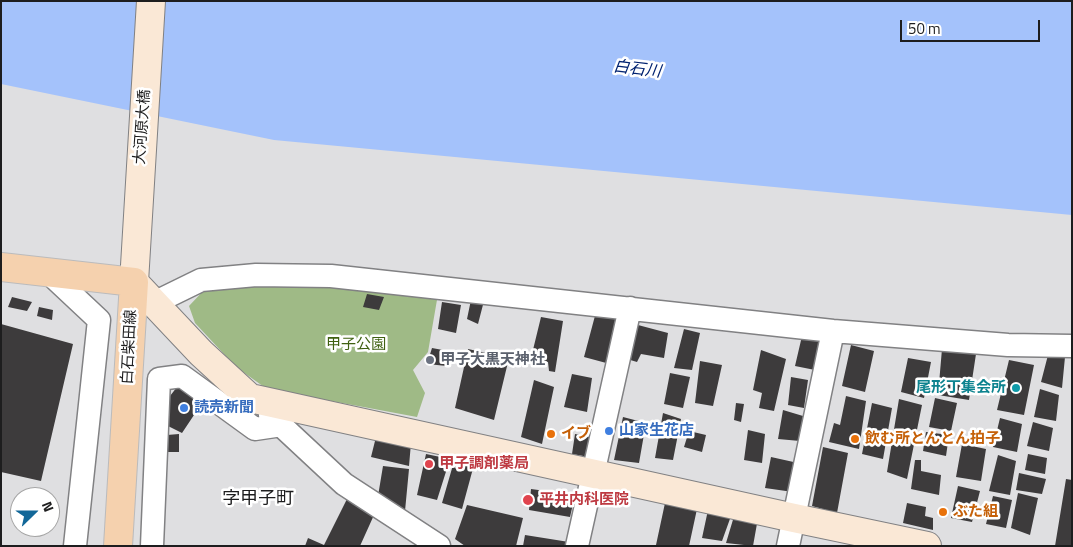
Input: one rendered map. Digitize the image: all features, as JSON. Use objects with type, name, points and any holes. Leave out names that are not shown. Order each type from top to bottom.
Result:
[{"type":"main road","points":[[1,267],[134,282]]},
{"type":"main road","name":"白石柴田線","points":[[118,546],[134,282]]},
{"type":"street","name":"大河原大橋","points":[[134,282],[152,1]]},
{"type":"street","points":[[50,274],[99,320],[75,546]]},
{"type":"street","points":[[154,304],[202,280],[256,275],[331,276],[833,331],[1008,345],[1072,346]]},
{"type":"street","points":[[134,282],[201,353],[282,425],[344,484],[439,546]]},
{"type":"street","points":[[577,546],[630,308]]},
{"type":"street","points":[[788,546],[833,331]]},
{"type":"street","points":[[152,546],[159,379],[182,376],[255,429],[282,425]]},
{"type":"street","points":[[250,398],[927,546]]},
{"type":"green space","name":"甲子公園","points":[[263,282],[438,294],[428,352],[413,370],[425,393],[417,417],[267,389],[236,367],[195,323],[189,306],[206,288]]},
{"type":"water","name":"白石川","points":[[1,1],[1072,1],[1072,215],[274,140],[1,84]]},
{"type":"building","points":[[367,294],[384,297],[379,310],[363,307]]},
{"type":"building","points":[[472,295],[485,297],[478,324],[467,319]]},
{"type":"building","points":[[12,297],[32,302],[27,311],[8,307]]},
{"type":"building","points":[[442,302],[461,305],[456,333],[438,329]]},
{"type":"building","points":[[39,307],[53,310],[52,320],[37,316]]},
{"type":"building","points":[[596,312],[620,316],[610,364],[584,357]]},
{"type":"building","points":[[541,317],[563,321],[555,372],[549,371],[548,362],[531,358]]},
{"type":"building","points":[[1,324],[73,344],[41,481],[1,472]]},
{"type":"building","points":[[638,325],[668,333],[664,358],[641,354],[637,362],[627,359]]},
{"type":"building","points":[[684,329],[700,333],[692,370],[674,368]]},
{"type":"building","points":[[802,336],[820,339],[815,370],[795,366]]},
{"type":"building","points":[[851,345],[874,351],[865,392],[842,386]]},
{"type":"building","points":[[432,348],[448,351],[447,366],[427,364]]},
{"type":"building","points":[[468,349],[509,358],[494,420],[455,408]]},
{"type":"building","points":[[942,349],[976,354],[969,400],[938,395]]},
{"type":"building","points":[[761,350],[786,359],[774,411],[759,408],[762,393],[753,390]]},
{"type":"building","points":[[1048,355],[1065,357],[1062,388],[1041,382]]},
{"type":"building","points":[[908,358],[931,362],[924,398],[901,392]]},
{"type":"building","name":"尾形丁集会所","points":[[1009,360],[1034,365],[1024,415],[997,410]]},
{"type":"building","points":[[700,361],[722,365],[713,406],[695,403]]},
{"type":"building","points":[[670,373],[690,377],[683,408],[664,404]]},
{"type":"building","points":[[572,374],[592,378],[587,412],[564,407]]},
{"type":"building","points":[[791,377],[808,380],[804,408],[788,405]]},
{"type":"building","points":[[534,380],[554,387],[542,444],[521,437]]},
{"type":"building","points":[[177,387],[202,403],[182,433],[168,426],[170,396]]},
{"type":"building","points":[[1040,389],[1059,395],[1056,421],[1034,417]]},
{"type":"building","points":[[846,396],[866,401],[859,449],[829,442],[834,423],[840,425]]},
{"type":"building","points":[[935,398],[957,403],[951,431],[929,427]]},
{"type":"building","points":[[899,399],[922,405],[907,479],[887,472]]},
{"type":"building","points":[[736,403],[744,404],[741,422],[734,420]]},
{"type":"building","points":[[872,403],[892,408],[883,459],[862,454]]},
{"type":"building","points":[[783,410],[803,416],[800,441],[778,439]]},
{"type":"building","points":[[663,413],[681,419],[673,460],[655,458]]},
{"type":"building","points":[[623,417],[646,423],[639,463],[614,460]]},
{"type":"building","points":[[1000,418],[1022,424],[1017,452],[993,447]]},
{"type":"building","points":[[1033,422],[1053,428],[1049,451],[1027,446]]},
{"type":"building","points":[[748,430],[765,434],[762,463],[744,460]]},
{"type":"building","points":[[689,431],[706,435],[702,452],[684,447]]},
{"type":"building","points":[[926,432],[949,435],[946,456],[923,451]]},
{"type":"building","points":[[179,434],[179,452],[167,452],[167,435]]},
{"type":"building","points":[[575,434],[594,438],[589,457],[572,454]]},
{"type":"building","points":[[376,437],[411,443],[409,466],[371,457]]},
{"type":"building","points":[[962,444],[986,449],[981,481],[956,477]]},
{"type":"building","points":[[823,447],[848,453],[837,513],[812,506]]},
{"type":"building","points":[[426,454],[450,459],[437,500],[417,495]]},
{"type":"building","points":[[1028,454],[1047,458],[1045,474],[1025,470]]},
{"type":"building","points":[[998,455],[1016,461],[1010,495],[989,491]]},
{"type":"building","points":[[771,457],[798,463],[793,492],[765,488]]},
{"type":"building","points":[[455,458],[475,461],[462,509],[442,503]]},
{"type":"building","points":[[915,460],[921,460],[921,471],[941,475],[939,495],[911,489]]},
{"type":"building","points":[[383,466],[409,469],[405,511],[378,496]]},
{"type":"building","points":[[1019,473],[1046,479],[1042,494],[1016,490]]},
{"type":"building","points":[[1066,479],[1072,480],[1072,546],[1055,546]]},
{"type":"building","points":[[958,486],[980,491],[972,522],[951,518]]},
{"type":"building","points":[[531,489],[575,495],[570,517],[529,510]]},
{"type":"building","points":[[1018,493],[1038,498],[1030,535],[1011,528]]},
{"type":"building","points":[[993,496],[1012,500],[1006,528],[986,524]]},
{"type":"building","points":[[347,499],[374,515],[360,546],[305,546],[308,538],[324,545]]},
{"type":"building","points":[[665,503],[697,509],[689,546],[656,545]]},
{"type":"building","points":[[907,503],[926,507],[925,516],[933,518],[933,530],[903,523]]},
{"type":"building","points":[[467,505],[523,518],[516,546],[465,546],[455,539]]},
{"type":"building","points":[[708,510],[731,516],[722,541],[702,538]]},
{"type":"building","points":[[735,513],[758,518],[753,546],[726,543]]},
{"type":"building","points":[[525,535],[569,542],[568,546],[523,546]]},
{"type":"place","name":"甲子大黒天神社","points":[[430,360]]},
{"type":"place","name":"尾形丁集会所","points":[[1016,388]]},
{"type":"place","name":"読売新聞","points":[[184,408]]},
{"type":"place","name":"山家生花店","points":[[609,431]]},
{"type":"place","name":"イブ","points":[[551,434]]},
{"type":"place","name":"飲む所とんとん拍子","points":[[855,439]]},
{"type":"place","name":"甲子調剤薬局","points":[[429,464]]},
{"type":"place","name":"平井内科医院","points":[[528,500]]},
{"type":"place","name":"ぶた組","points":[[943,512]]},
{"type":"district","name":"字甲子町","points":[[258,500]]}]
